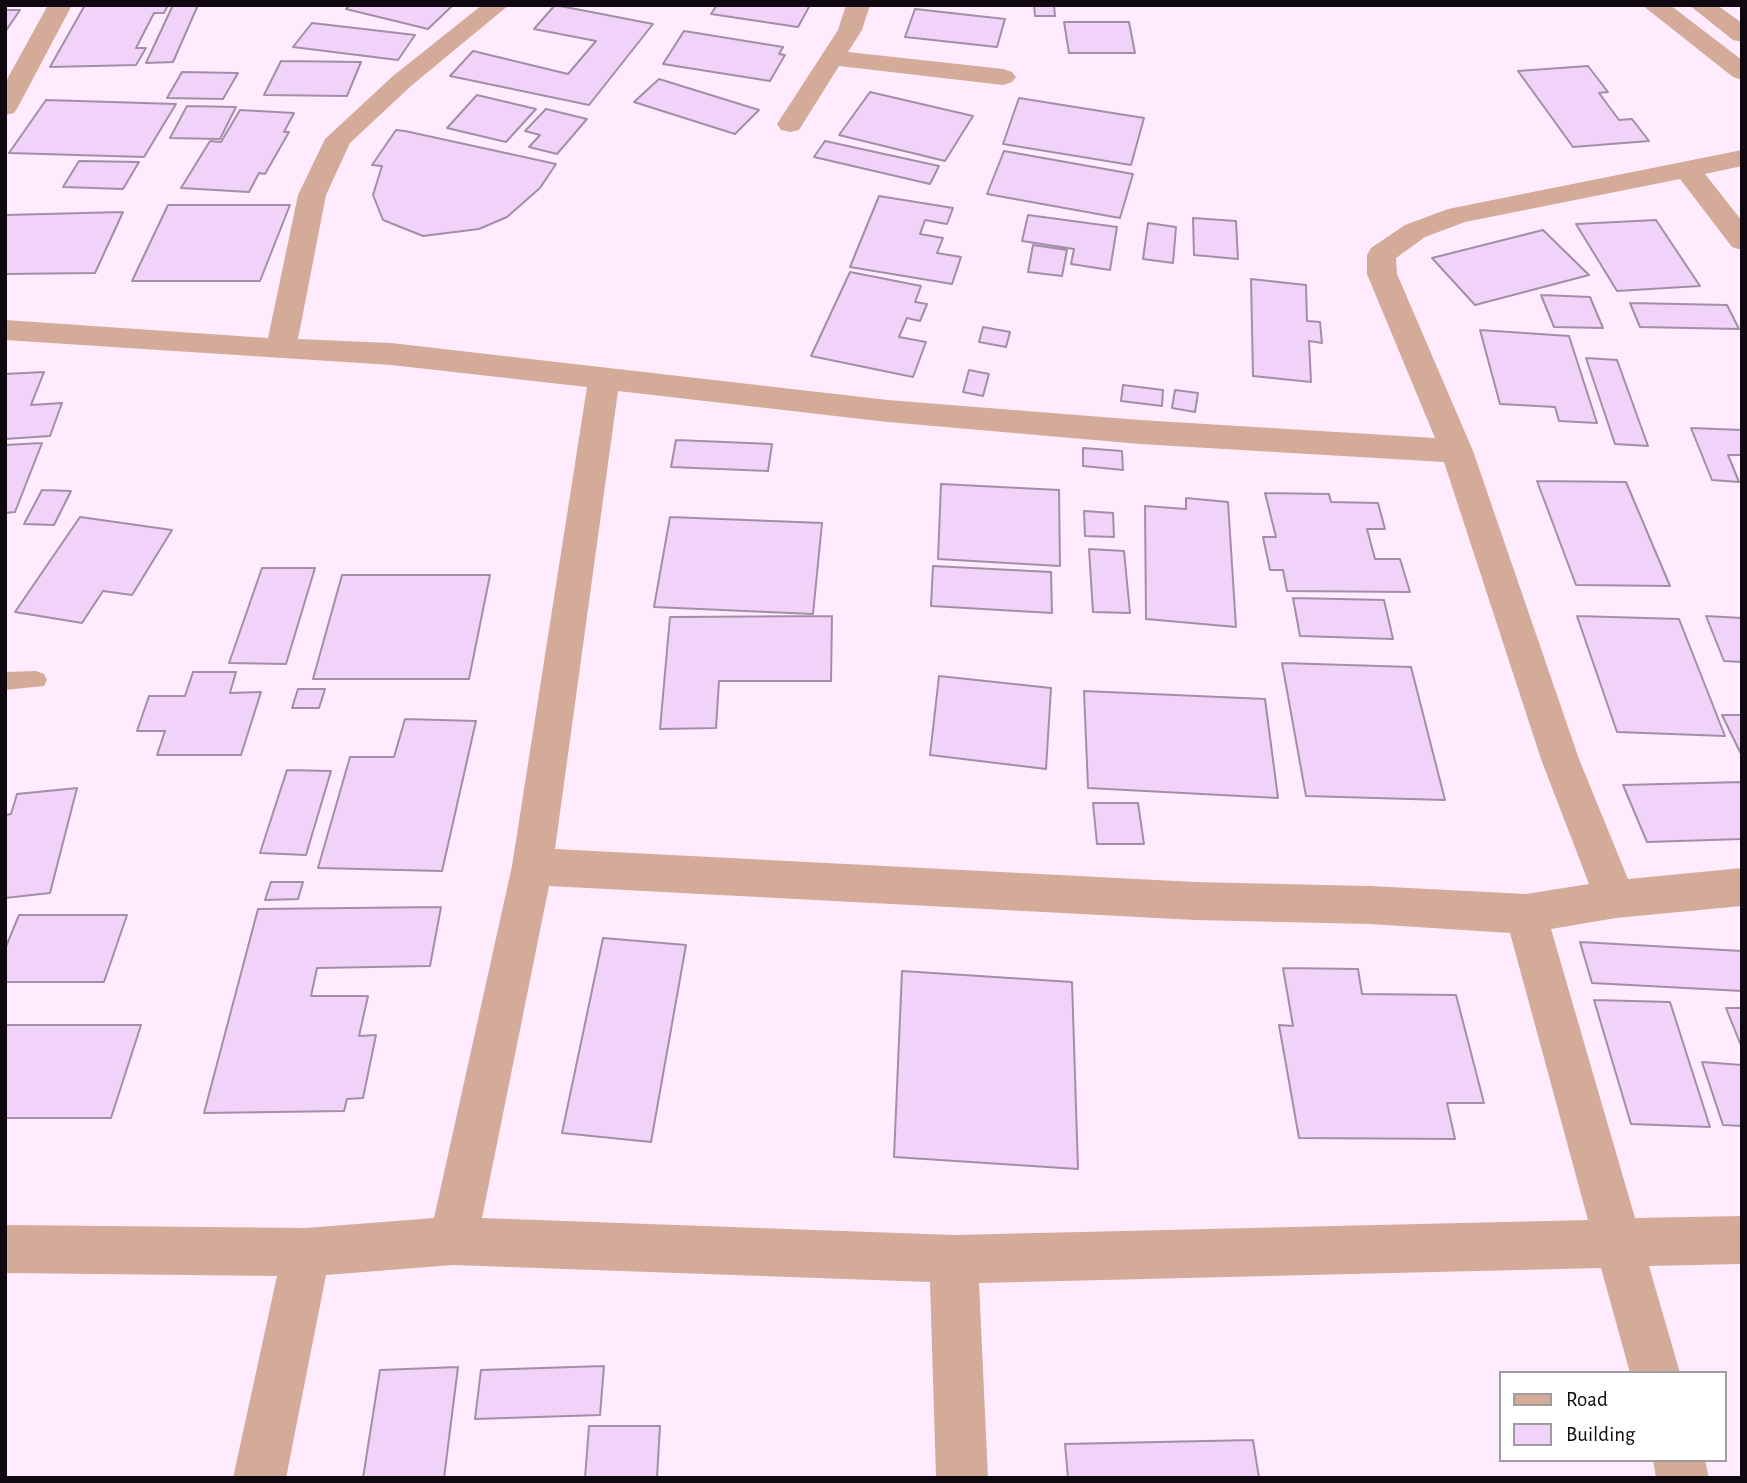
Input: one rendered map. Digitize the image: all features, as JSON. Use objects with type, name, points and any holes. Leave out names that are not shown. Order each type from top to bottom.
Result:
[{"type":"street","points":[[5,107],[60,5]]},
{"type":"street","points":[[281,349],[312,195],[338,139],[402,81],[497,5]]},
{"type":"street","points":[[790,124],[850,30],[858,5]]},
{"type":"street","points":[[1654,5],[1742,72]]},
{"type":"street","points":[[1701,5],[1742,35]]},
{"type":"street","points":[[832,58],[1003,77]]},
{"type":"street","points":[[1616,899],[1560,759],[1457,451],[1382,274],[1381,255],[1415,231],[1458,215],[1742,158]]},
{"type":"street","points":[[1688,170],[1742,241]]},
{"type":"street","points":[[5,330],[391,354],[941,415],[1140,432],[1457,451]]},
{"type":"street","points":[[453,1241],[532,866],[604,379]]},
{"type":"street","points":[[532,866],[1195,901],[1370,905],[1526,914],[1616,899],[1742,887]]},
{"type":"street","points":[[1526,914],[1654,1371]]},
{"type":"street","points":[[5,1249],[306,1252],[453,1241],[954,1259],[1742,1240]]},
{"type":"street","points":[[259,1478],[306,1252]]},
{"type":"street","points":[[954,1259],[962,1478]]},
{"type":"lane","points":[[5,681],[36,680]]},
{"type":"building","points":[[85,5],[168,5],[164,13],[154,13],[136,48],[146,48],[136,65],[50,67]]},
{"type":"building","points":[[173,5],[198,5],[173,62],[146,63]]},
{"type":"building","points":[[350,5],[453,5],[428,29],[346,9]]},
{"type":"building","points":[[555,5],[653,24],[589,105],[450,76],[473,51],[568,74],[596,41],[534,29]]},
{"type":"building","points":[[717,5],[810,5],[798,27],[711,14]]},
{"type":"building","points":[[1034,5],[1054,5],[1055,16],[1035,16]]},
{"type":"building","points":[[915,9],[1005,19],[997,47],[905,37]]},
{"type":"building","points":[[5,10],[20,10],[5,32]]},
{"type":"building","points":[[1064,22],[1129,22],[1135,53],[1069,53]]},
{"type":"building","points":[[312,23],[415,35],[398,60],[293,47]]},
{"type":"building","points":[[684,31],[783,47],[779,54],[785,55],[770,81],[663,64]]},
{"type":"building","points":[[281,61],[361,62],[347,96],[264,95]]},
{"type":"building","points":[[1588,66],[1608,92],[1599,93],[1619,120],[1632,119],[1649,141],[1573,147],[1518,71]]},
{"type":"building","points":[[182,72],[238,73],[223,99],[167,98]]},
{"type":"building","points":[[659,79],[759,110],[735,134],[634,102]]},
{"type":"building","points":[[870,92],[973,116],[945,161],[839,135]]},
{"type":"building","points":[[477,95],[536,109],[506,142],[447,128]]},
{"type":"building","points":[[1019,98],[1144,118],[1131,165],[1003,144]]},
{"type":"building","points":[[46,100],[176,104],[144,157],[9,153]]},
{"type":"building","points":[[187,106],[236,107],[220,139],[170,138]]},
{"type":"building","points":[[546,109],[587,119],[557,154],[529,147],[540,135],[525,131]]},
{"type":"building","points":[[240,110],[294,113],[284,132],[289,132],[265,174],[259,173],[249,192],[181,188],[210,141],[221,142]]},
{"type":"building","points":[[396,130],[556,164],[540,188],[507,217],[479,229],[423,236],[383,220],[373,195],[382,166],[372,165]]},
{"type":"building","points":[[825,141],[939,166],[930,184],[814,157]]},
{"type":"building","points":[[1004,151],[1133,174],[1120,218],[987,194]]},
{"type":"building","points":[[79,161],[139,162],[123,189],[63,187]]},
{"type":"building","points":[[879,196],[953,208],[947,224],[925,220],[920,234],[943,238],[937,253],[961,257],[952,284],[850,267]]},
{"type":"building","points":[[168,205],[290,205],[260,281],[132,281]]},
{"type":"building","points":[[123,212],[95,273],[5,274],[5,215]]},
{"type":"building","points":[[1028,215],[1117,227],[1110,270],[1071,264],[1074,249],[1022,241]]},
{"type":"building","points":[[1193,218],[1236,221],[1238,259],[1194,255]]},
{"type":"building","points":[[1656,220],[1700,286],[1617,291],[1576,224]]},
{"type":"building","points":[[1148,223],[1176,227],[1173,263],[1143,259]]},
{"type":"building","points":[[1543,230],[1589,275],[1475,305],[1432,258]]},
{"type":"building","points":[[1033,245],[1067,250],[1062,276],[1028,272]]},
{"type":"building","points":[[850,272],[921,286],[915,302],[927,304],[920,321],[907,318],[899,337],[926,342],[913,377],[811,356]]},
{"type":"building","points":[[1251,279],[1306,285],[1307,321],[1320,322],[1322,343],[1309,341],[1311,382],[1253,376]]},
{"type":"building","points":[[1541,295],[1590,297],[1603,328],[1554,327]]},
{"type":"building","points":[[1630,303],[1727,305],[1739,329],[1640,327]]},
{"type":"building","points":[[983,327],[1010,332],[1006,347],[979,342]]},
{"type":"building","points":[[1480,330],[1569,336],[1597,423],[1559,421],[1555,407],[1500,404]]},
{"type":"building","points":[[1586,358],[1617,360],[1648,446],[1615,444]]},
{"type":"building","points":[[969,370],[989,374],[983,396],[963,392]]},
{"type":"building","points":[[44,372],[31,405],[62,403],[50,436],[5,439],[5,374]]},
{"type":"building","points":[[1123,385],[1163,390],[1162,406],[1121,401]]},
{"type":"building","points":[[1175,390],[1198,393],[1195,412],[1172,408]]},
{"type":"building","points":[[1691,428],[1742,430],[1742,455],[1728,455],[1739,482],[1712,480]]},
{"type":"building","points":[[676,440],[772,444],[768,471],[671,467]]},
{"type":"building","points":[[42,443],[15,512],[5,513],[5,445]]},
{"type":"building","points":[[1083,448],[1122,451],[1123,470],[1083,466]]},
{"type":"building","points":[[1537,481],[1626,482],[1670,586],[1576,585]]},
{"type":"building","points":[[941,484],[1059,490],[1060,566],[938,559]]},
{"type":"building","points":[[42,490],[71,491],[54,525],[24,524]]},
{"type":"building","points":[[1265,493],[1329,494],[1331,502],[1378,503],[1385,529],[1367,529],[1375,559],[1400,559],[1410,592],[1287,591],[1283,570],[1270,570],[1263,537],[1276,537]]},
{"type":"building","points":[[1186,498],[1228,502],[1236,627],[1146,619],[1145,506],[1186,509]]},
{"type":"building","points":[[1084,511],[1113,513],[1114,537],[1085,536]]},
{"type":"building","points":[[80,517],[172,530],[132,595],[103,591],[82,623],[15,612]]},
{"type":"building","points":[[670,517],[822,523],[813,614],[654,607]]},
{"type":"building","points":[[1089,549],[1124,551],[1130,613],[1093,612]]},
{"type":"building","points":[[933,566],[1051,572],[1052,613],[931,606]]},
{"type":"building","points":[[262,568],[315,568],[286,664],[229,663]]},
{"type":"building","points":[[342,575],[490,575],[469,679],[313,679]]},
{"type":"building","points":[[1293,598],[1384,600],[1393,639],[1300,636]]},
{"type":"building","points":[[832,616],[831,681],[719,681],[716,728],[660,729],[670,617]]},
{"type":"building","points":[[1577,616],[1679,619],[1725,736],[1617,732]]},
{"type":"building","points":[[1706,616],[1742,618],[1742,662],[1724,661]]},
{"type":"building","points":[[1282,663],[1411,667],[1445,800],[1306,796]]},
{"type":"building","points":[[193,672],[236,672],[230,693],[261,692],[241,755],[157,755],[165,731],[137,731],[149,696],[185,696]]},
{"type":"building","points":[[939,676],[1051,688],[1046,769],[930,755]]},
{"type":"building","points":[[298,689],[325,689],[319,708],[292,708]]},
{"type":"building","points":[[1084,691],[1265,699],[1278,798],[1088,788]]},
{"type":"building","points":[[1722,715],[1742,715],[1742,756]]},
{"type":"building","points":[[405,719],[476,721],[442,871],[318,868],[350,757],[394,757]]},
{"type":"building","points":[[287,770],[331,771],[306,855],[260,853]]},
{"type":"building","points":[[1742,782],[1742,839],[1647,842],[1623,785]]},
{"type":"building","points":[[77,788],[50,893],[5,898],[5,815],[11,814],[17,794]]},
{"type":"building","points":[[1093,803],[1138,803],[1144,844],[1097,844]]},
{"type":"building","points":[[271,882],[303,882],[298,899],[265,900]]},
{"type":"building","points":[[441,907],[430,966],[317,968],[311,996],[368,996],[359,1036],[376,1035],[363,1098],[347,1099],[344,1111],[204,1113],[258,909]]},
{"type":"building","points":[[19,915],[127,915],[104,982],[5,982],[5,949]]},
{"type":"building","points":[[603,938],[686,945],[651,1142],[562,1133]]},
{"type":"building","points":[[1580,942],[1742,951],[1742,991],[1592,983]]},
{"type":"building","points":[[1283,968],[1358,969],[1362,994],[1456,995],[1484,1103],[1447,1103],[1455,1139],[1299,1138],[1279,1025],[1293,1026]]},
{"type":"building","points":[[902,971],[1072,982],[1078,1169],[894,1157]]},
{"type":"building","points":[[1594,1000],[1670,1002],[1710,1127],[1631,1124]]},
{"type":"building","points":[[1726,1008],[1742,1008],[1742,1048]]},
{"type":"building","points":[[5,1025],[141,1025],[111,1118],[5,1118]]},
{"type":"building","points":[[1702,1062],[1742,1065],[1742,1126],[1723,1125]]},
{"type":"building","points":[[604,1366],[600,1415],[475,1419],[481,1370]]},
{"type":"building","points":[[458,1367],[444,1478],[363,1478],[380,1370]]},
{"type":"building","points":[[589,1426],[660,1426],[657,1478],[585,1478]]},
{"type":"building","points":[[1253,1440],[1259,1478],[1068,1478],[1065,1444]]}]
